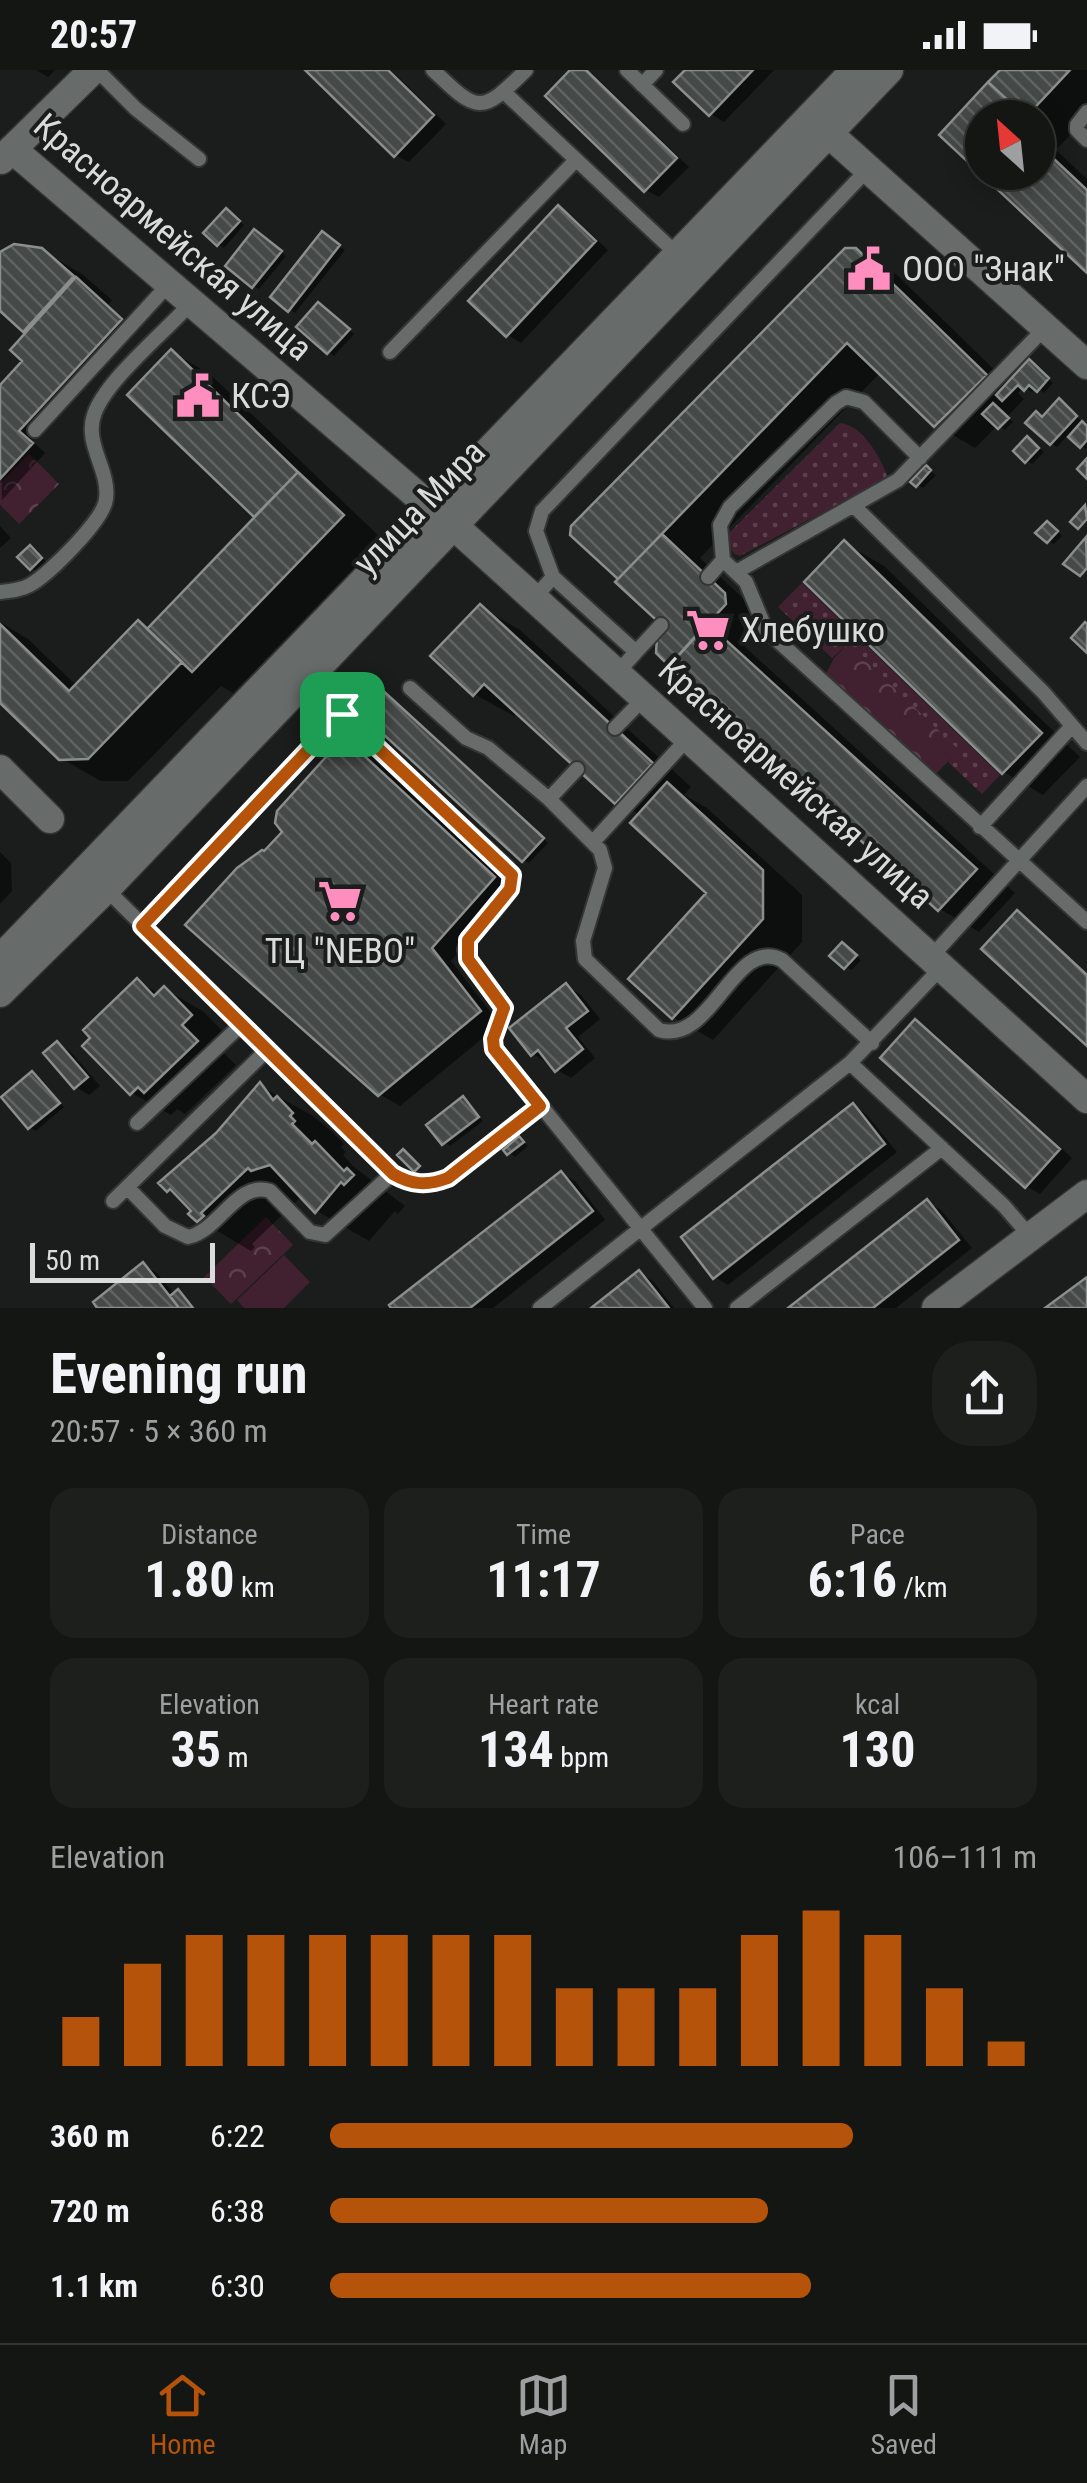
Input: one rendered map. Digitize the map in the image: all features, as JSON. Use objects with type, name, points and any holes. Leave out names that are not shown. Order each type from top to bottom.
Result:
[{"type":"main road","points":[[4,149],[94,70]]},
{"type":"main road","name":"улица Мира","points":[[0,993],[96,880],[819,125],[855,70]]},
{"type":"main road","name":"улица Мира","points":[[0,958],[96,880],[305,681],[443,518],[678,255],[819,125],[889,70]]},
{"type":"main road","points":[[819,125],[1087,366]]},
{"type":"main road","name":"Красноармейская улица","points":[[4,149],[443,518],[544,587],[627,662],[645,697],[1087,1098]]},
{"type":"main road","points":[[0,769],[50,820]]},
{"type":"main road","points":[[936,1308],[1087,1194]]},
{"type":"lane","points":[[94,70],[198,159]]},
{"type":"lane","points":[[433,70],[464,100],[478,104],[492,102],[526,70]]},
{"type":"lane","points":[[627,70],[683,124]]},
{"type":"lane","points":[[642,85],[656,70]]},
{"type":"lane","points":[[504,92],[678,255]]},
{"type":"lane","points":[[1087,112],[1077,125],[1087,140]]},
{"type":"lane","points":[[390,352],[575,161]]},
{"type":"lane","points":[[544,587],[536,531],[542,511],[868,169]]},
{"type":"lane","points":[[35,430],[168,285]]},
{"type":"lane","points":[[0,592],[18,590],[35,582],[99,518],[106,488],[91,433],[92,418],[101,398],[190,304]]},
{"type":"lane","points":[[736,572],[898,480],[1045,328]]},
{"type":"lane","points":[[920,458],[864,402],[846,397],[836,402],[730,506],[720,524],[723,560],[752,592],[766,630],[1087,922]]},
{"type":"lane","points":[[854,507],[1044,692],[1087,744]]},
{"type":"lane","points":[[708,577],[723,560]]},
{"type":"lane","points":[[627,662],[661,625]]},
{"type":"lane","points":[[305,681],[512,875],[510,889],[468,940],[465,950],[504,1008],[493,1039],[494,1049],[705,1308]]},
{"type":"lane","points":[[410,688],[466,738],[488,748],[594,841],[605,868],[583,941],[585,959],[658,1030],[670,1034],[692,1024],[754,960],[768,955],[782,960],[872,1043]]},
{"type":"lane","points":[[615,728],[645,697]]},
{"type":"lane","points":[[142,926],[342,714]]},
{"type":"lane","points":[[980,827],[1072,726]]},
{"type":"lane","points":[[594,841],[689,736]]},
{"type":"lane","points":[[548,799],[577,769]]},
{"type":"lane","points":[[540,1308],[872,1043],[1019,862],[1087,786]]},
{"type":"lane","points":[[96,880],[393,1174],[422,1185],[448,1178],[540,1106]]},
{"type":"lane","points":[[137,1124],[242,1024]]},
{"type":"lane","points":[[112,1201],[268,1049]]},
{"type":"lane","points":[[850,1062],[1004,1206],[1030,1236]]},
{"type":"lane","points":[[737,1308],[942,1148]]},
{"type":"lane","points":[[126,1187],[166,1226],[188,1237],[212,1226],[245,1193],[262,1188],[310,1232],[325,1235],[393,1174]]},
{"type":"green space","points":[[840,423],[856,430],[869,443],[887,475],[884,480],[740,556],[734,554],[729,545],[730,532]]},
{"type":"green space","points":[[29,454],[59,484],[19,524],[0,505],[0,483]]},
{"type":"green space","points":[[802,583],[1000,775],[982,794],[948,762],[958,750],[848,644],[832,658],[778,607]]},
{"type":"green space","points":[[848,644],[959,750],[935,775],[826,674],[834,658]]},
{"type":"green space","points":[[266,1217],[293,1245],[231,1304],[204,1277]]},
{"type":"green space","points":[[284,1255],[310,1282],[284,1308],[244,1308],[237,1300]]},
{"type":"building","points":[[305,70],[388,70],[434,115],[394,157]]},
{"type":"building","points":[[570,70],[586,70],[677,158],[644,192],[545,96]]},
{"type":"building","points":[[685,70],[753,70],[709,116],[673,82]]},
{"type":"building","points":[[1000,70],[1070,70],[1042,100],[1008,100],[988,82]]},
{"type":"building","points":[[988,82],[1008,100],[971,100]]},
{"type":"building","points":[[965,107],[965,159],[939,135]]},
{"type":"building","points":[[1055,160],[1087,190],[1087,273],[998,190],[1055,190]]},
{"type":"building","points":[[558,205],[596,241],[506,337],[468,301]]},
{"type":"building","points":[[226,208],[240,221],[217,246],[203,233]]},
{"type":"building","points":[[254,229],[282,251],[252,288],[225,266]]},
{"type":"building","points":[[322,231],[340,245],[288,312],[270,297]]},
{"type":"building","points":[[14,244],[42,248],[74,276],[23,332],[0,311],[0,252]]},
{"type":"building","points":[[845,248],[856,248],[987,375],[934,427],[847,343],[618,579],[570,535],[571,526]]},
{"type":"building","points":[[76,277],[122,319],[19,431],[33,443],[0,479],[0,385],[22,361],[10,350]]},
{"type":"building","points":[[318,302],[350,329],[327,354],[296,327]]},
{"type":"building","points":[[171,349],[298,472],[254,517],[127,395]]},
{"type":"building","points":[[1029,359],[1049,378],[1037,392],[1029,385],[1024,391],[1018,385],[1002,401],[996,395]]},
{"type":"building","points":[[1059,398],[1077,416],[1050,445],[1025,423],[1036,411],[1042,417]]},
{"type":"building","points":[[993,403],[1009,418],[998,429],[982,414]]},
{"type":"building","points":[[1082,421],[1087,426],[1087,440],[1080,448],[1068,437]]},
{"type":"building","points":[[1027,436],[1039,448],[1025,463],[1013,451]]},
{"type":"building","points":[[1087,458],[1087,479],[1077,469]]},
{"type":"building","points":[[926,465],[931,470],[916,487],[910,482]]},
{"type":"building","points":[[298,472],[344,515],[192,672],[147,629]]},
{"type":"building","points":[[1085,505],[1087,519],[1078,529],[1070,522]]},
{"type":"building","points":[[1047,521],[1058,531],[1047,543],[1035,533]]},
{"type":"building","points":[[662,534],[725,593],[726,604],[669,666],[656,653],[657,637],[665,628],[615,582]]},
{"type":"building","points":[[1086,537],[1087,568],[1080,576],[1063,564]]},
{"type":"building","points":[[844,540],[1042,733],[1002,774],[804,582]]},
{"type":"building","points":[[30,545],[42,558],[30,570],[17,557]]},
{"type":"building","points":[[480,604],[653,763],[615,804],[484,684],[473,696],[430,656]]},
{"type":"building","points":[[138,620],[182,662],[88,759],[59,760],[0,703],[0,624],[69,691]]},
{"type":"building","points":[[707,623],[977,869],[938,911],[669,666]]},
{"type":"building","points":[[1087,624],[1087,653],[1071,638]]},
{"type":"building","points":[[379,687],[544,838],[522,862],[357,710]]},
{"type":"building","name":"ТЦ \"NEBO\"","points":[[344,737],[495,877],[432,948],[481,1011],[378,1096],[185,925],[237,868],[264,851],[282,832],[275,823],[277,811]]},
{"type":"building","points":[[667,782],[763,870],[763,919],[672,1019],[628,979],[706,893],[630,823]]},
{"type":"building","points":[[1017,910],[1087,975],[1087,1046],[981,949]]},
{"type":"building","points":[[842,942],[857,955],[844,969],[829,956]]},
{"type":"building","points":[[137,978],[154,996],[164,986],[192,1015],[182,1025],[198,1041],[144,1093],[138,1087],[130,1095],[82,1046],[90,1038],[83,1030]]},
{"type":"building","points":[[566,983],[588,1011],[566,1028],[583,1049],[555,1072],[538,1050],[531,1056],[509,1028]]},
{"type":"building","points":[[915,1019],[1060,1149],[1025,1188],[880,1058]]},
{"type":"building","points":[[57,1041],[88,1077],[74,1089],[43,1053]]},
{"type":"building","points":[[32,1071],[60,1103],[28,1129],[1,1097]]},
{"type":"building","points":[[260,1082],[273,1100],[277,1096],[293,1113],[292,1124],[312,1144],[315,1141],[344,1171],[347,1168],[354,1175],[344,1185],[341,1182],[315,1213],[270,1165],[251,1171],[248,1168],[201,1213],[204,1216],[197,1222],[170,1189],[167,1192],[158,1183],[216,1133]]},
{"type":"building","points":[[463,1096],[479,1117],[442,1145],[426,1125]]},
{"type":"building","points":[[853,1103],[885,1144],[713,1279],[681,1237]]},
{"type":"building","points":[[519,1136],[524,1142],[507,1155],[503,1150]]},
{"type":"building","points":[[403,1149],[420,1166],[414,1172],[397,1155]]},
{"type":"building","points":[[561,1171],[593,1211],[470,1308],[391,1308],[389,1305]]},
{"type":"building","points":[[927,1199],[959,1240],[873,1308],[788,1308]]},
{"type":"building","points":[[143,1262],[179,1308],[97,1308],[93,1302]]},
{"type":"building","points":[[639,1270],[669,1308],[591,1308]]},
{"type":"building","points":[[1087,1277],[1087,1308],[1045,1308]]},
{"type":"building","points":[[178,1289],[193,1308],[179,1308],[170,1296]]},
{"type":"place","name":"ООО \"Знак\"","points":[[869,269]]},
{"type":"place","name":"КСЭ","points":[[198,396]]},
{"type":"place","name":"Хлебушко","points":[[708,630]]},
{"type":"place","name":"ТЦ \"NEBO\"","points":[[340,901]]},
{"type":"route","points":[[342,714],[512,875],[510,889],[468,940],[465,950],[504,1008],[493,1039],[494,1049],[540,1106],[448,1178],[433,1184],[405,1181],[393,1174],[142,926],[342,714]]}]
